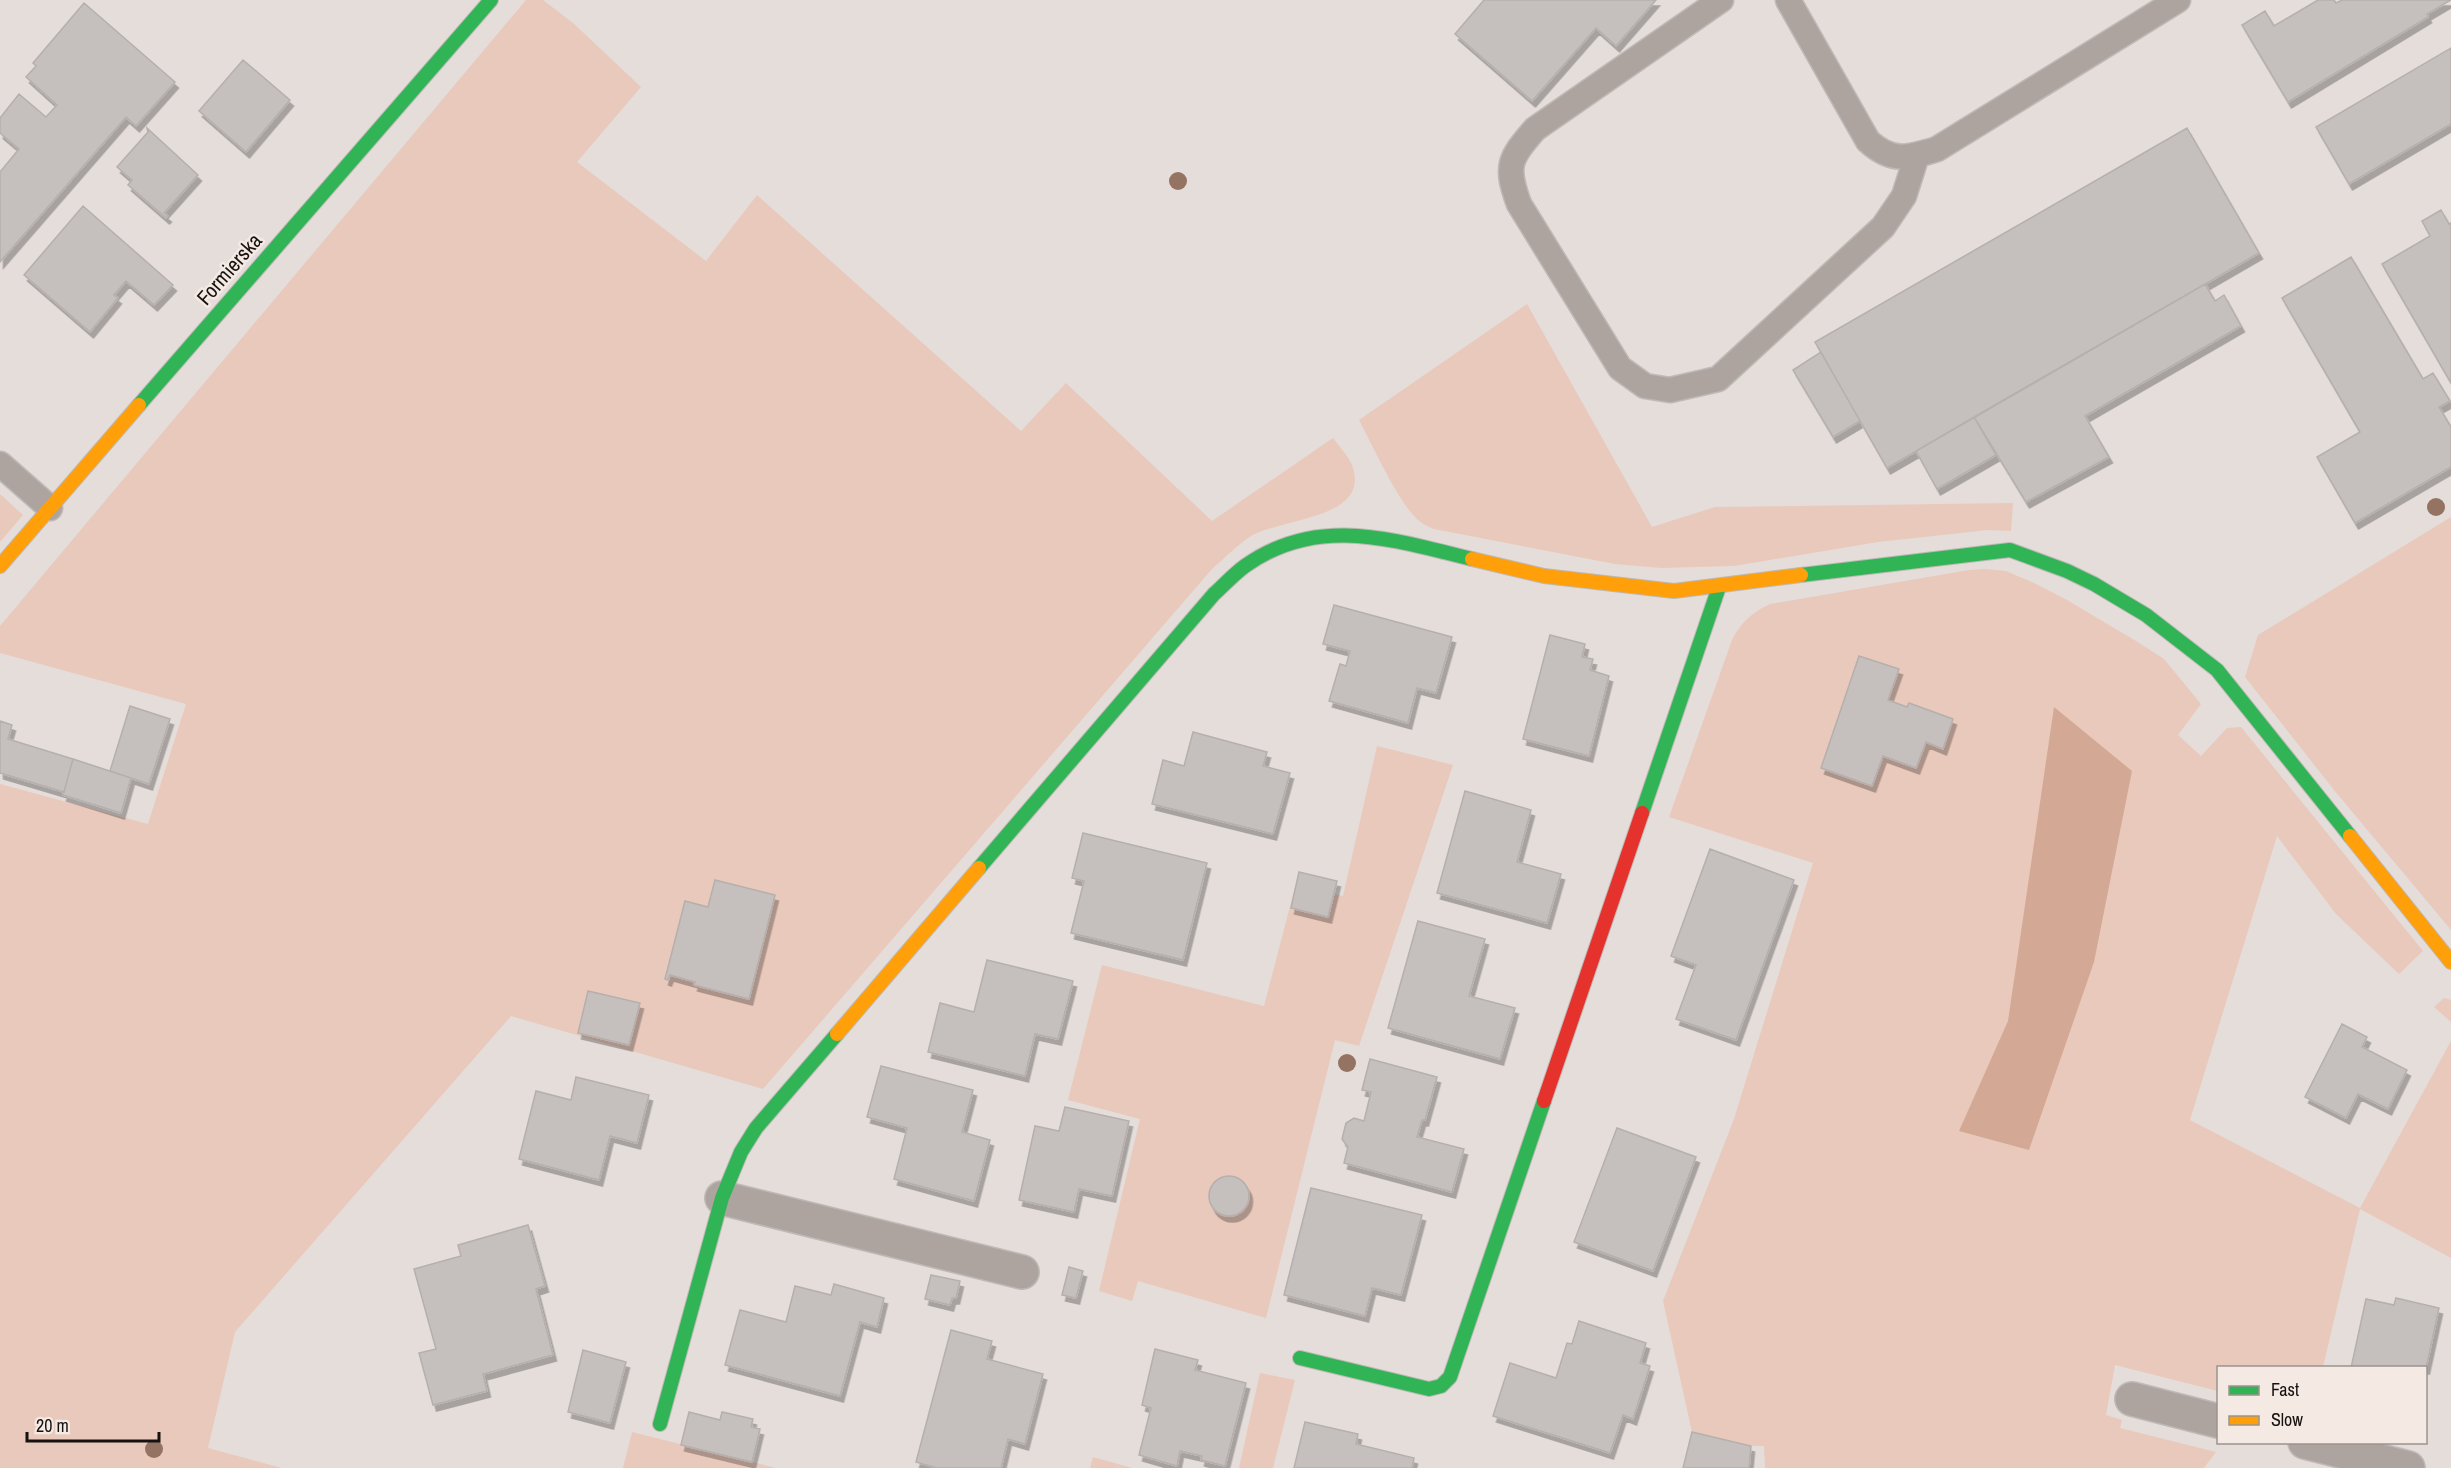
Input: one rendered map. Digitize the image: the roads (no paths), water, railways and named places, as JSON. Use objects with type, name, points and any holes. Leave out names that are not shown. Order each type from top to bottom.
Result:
[{"type":"street","name":"Formierska","points":[[0,566],[491,0]]},
{"type":"street","points":[[660,1424],[722,1198],[741,1152],[756,1128],[1214,594],[1245,566],[1277,549],[1308,538],[1338,534],[1380,537],[1544,576],[1596,584],[1674,591],[2010,550],[2051,563],[2112,592],[2176,636],[2217,670],[2451,962]]},
{"type":"street","points":[[1300,1358],[1429,1389],[1441,1386],[1450,1377],[1719,587]]},
{"type":"street","points":[[722,1198],[1022,1272]]},
{"type":"street","points":[[2132,1399],[2217,1421]]},
{"type":"street","points":[[2310,1444],[2408,1468]]},
{"type":"lane","points":[[1721,0],[1535,129],[1519,148],[1512,162],[1510,180],[1519,204],[1620,368],[1645,386],[1670,390],[1718,379],[1883,227],[1904,196],[1917,155]]},
{"type":"lane","points":[[1788,0],[1868,141],[1881,153],[1896,158],[1936,149],[2178,0]]},
{"type":"lane","points":[[0,464],[50,508]]}]
